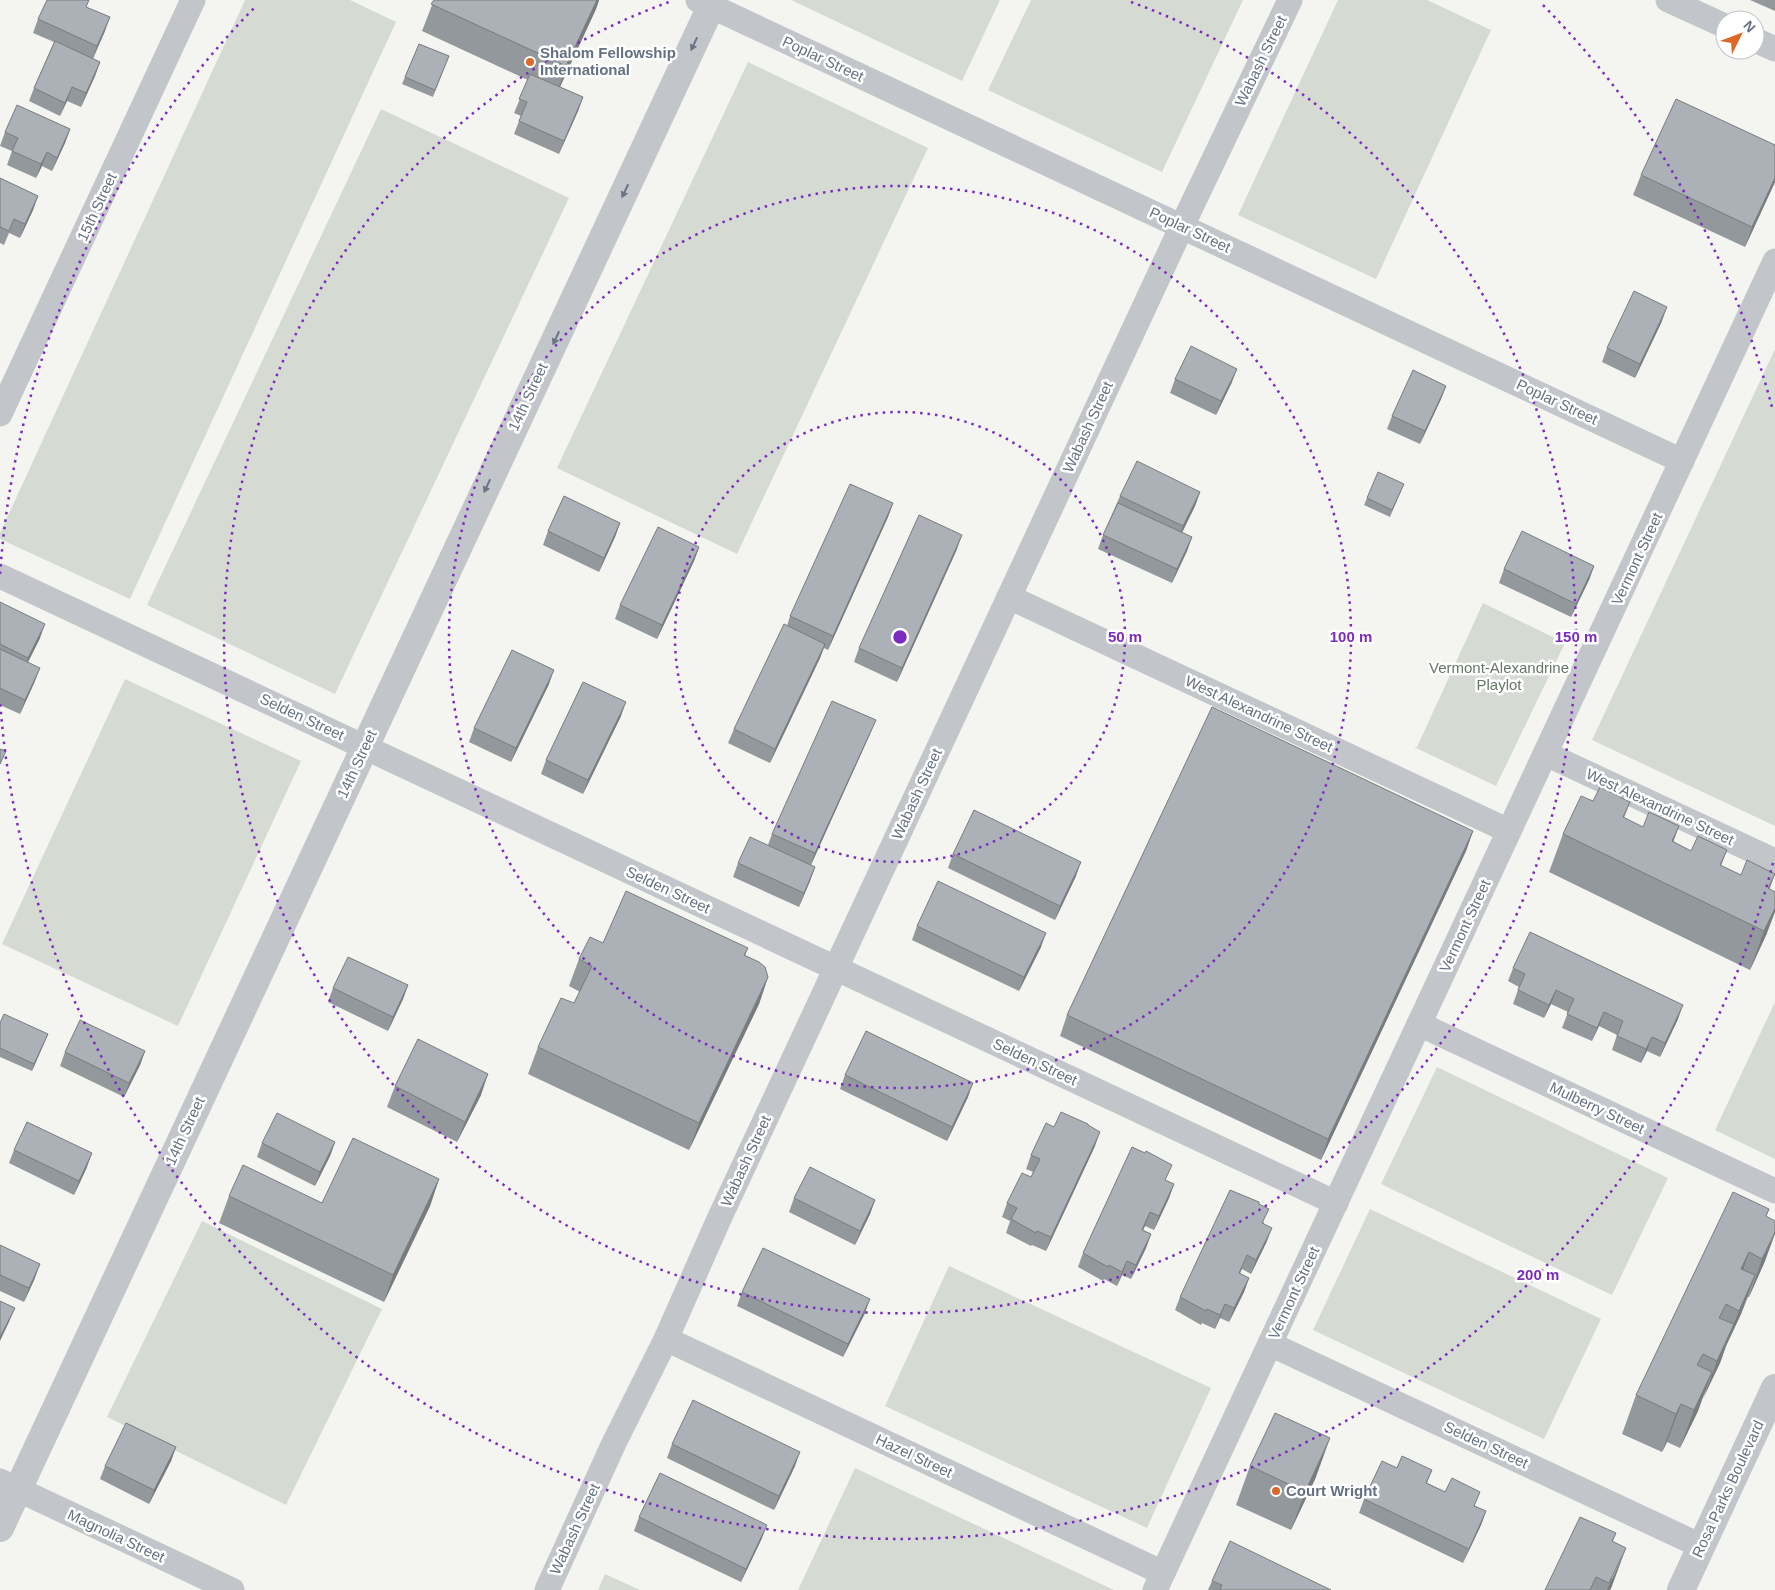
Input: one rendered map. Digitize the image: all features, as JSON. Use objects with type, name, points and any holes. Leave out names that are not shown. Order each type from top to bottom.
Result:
[{"type":"street","name":"15th Street","points":[[0,414],[193,0]]},
{"type":"street","name":"Wabash Street","points":[[547,1590],[614,1443],[666,1339],[719,1219],[1182,226],[1290,0]]},
{"type":"street","points":[[1668,0],[1715,21]]},
{"type":"street","name":"Poplar Street","points":[[708,2],[1682,461]]},
{"type":"street","name":"14th Street","points":[[0,1528],[9,1486],[365,747],[708,2]]},
{"type":"street","name":"Vermont Street","points":[[1159,1582],[1775,261]]},
{"type":"street","name":"Selden Street","points":[[0,576],[1336,1203]]},
{"type":"street","name":"West Alexandrine Street","points":[[1009,597],[1509,831]]},
{"type":"street","name":"West Alexandrine Street","points":[[1546,754],[1775,861]]},
{"type":"street","name":"Mulberry Street","points":[[1420,1024],[1775,1191]]},
{"type":"street","name":"Hazel Street","points":[[666,1339],[1159,1582]]},
{"type":"street","name":"Selden Street","points":[[1270,1344],[1702,1546]]},
{"type":"street","name":"Rosa Parks Boulevard","points":[[1681,1590],[1775,1388]]},
{"type":"street","name":"Magnolia Street","points":[[9,1486],[232,1590]]},
{"type":"green space","points":[[245,0],[350,0],[396,22],[130,599],[0,539],[0,533]]},
{"type":"green space","points":[[791,0],[1000,0],[962,81]]},
{"type":"green space","points":[[1031,0],[1243,0],[1162,172],[988,90]]},
{"type":"green space","points":[[1338,0],[1427,0],[1491,30],[1376,279],[1238,215]]},
{"type":"green space","points":[[748,62],[928,148],[737,554],[557,468]]},
{"type":"green space","points":[[381,109],[569,198],[335,694],[147,605]]},
{"type":"green space","points":[[1775,349],[1775,826],[1592,740]]},
{"type":"green space","name":"Vermont-Alexandrine Playlot","points":[[1483,603],[1565,643],[1496,786],[1414,747],[1417,747]]},
{"type":"green space","points":[[125,679],[301,761],[178,1026],[2,944]]},
{"type":"green space","points":[[1775,1002],[1775,1159],[1715,1130]]},
{"type":"green space","points":[[1437,1067],[1668,1178],[1612,1295],[1381,1184]]},
{"type":"green space","points":[[1370,1209],[1601,1319],[1544,1439],[1313,1330]]},
{"type":"green space","points":[[202,1221],[382,1309],[286,1505],[107,1417]]},
{"type":"green space","points":[[949,1266],[1211,1388],[1147,1528],[885,1406]]},
{"type":"green space","points":[[855,1468],[1114,1590],[798,1590]]},
{"type":"green space","points":[[605,1574],[640,1590],[598,1590]]},
{"type":"building","points":[[47,0],[89,0],[86,7],[110,17],[97,46],[38,19]]},
{"type":"building","points":[[434,0],[597,0],[566,66],[431,4]]},
{"type":"building","points":[[55,41],[100,62],[86,93],[72,87],[65,103],[34,88]]},
{"type":"building","points":[[419,44],[449,56],[435,90],[405,77]]},
{"type":"building","points":[[530,74],[583,97],[564,141],[519,121],[527,102],[519,99]]},
{"type":"building","points":[[1676,99],[1775,145],[1775,178],[1752,227],[1641,175]]},
{"type":"building","points":[[17,105],[70,129],[57,158],[47,152],[41,164],[12,151],[18,138],[5,132]]},
{"type":"building","points":[[0,178],[38,196],[25,224],[14,219],[9,231],[0,227]]},
{"type":"building","points":[[1634,291],[1667,307],[1640,364],[1607,348]]},
{"type":"building","points":[[1191,346],[1237,369],[1221,401],[1175,379]]},
{"type":"building","points":[[1413,370],[1446,386],[1425,431],[1392,416]]},
{"type":"building","points":[[1137,461],[1200,492],[1183,526],[1120,496]]},
{"type":"building","points":[[1378,472],[1404,484],[1392,510],[1367,498]]},
{"type":"building","points":[[850,484],[893,503],[833,636],[790,616]]},
{"type":"building","points":[[564,496],[620,523],[604,558],[548,531]]},
{"type":"building","points":[[1118,503],[1192,537],[1177,569],[1103,535]]},
{"type":"building","points":[[919,515],[962,535],[902,668],[859,648]]},
{"type":"building","points":[[658,527],[699,547],[662,625],[620,605]]},
{"type":"building","points":[[1522,531],[1594,566],[1576,604],[1504,569]]},
{"type":"building","points":[[0,602],[45,624],[28,658],[0,644]]},
{"type":"building","points":[[784,624],[825,644],[775,749],[734,729]]},
{"type":"building","points":[[0,649],[40,668],[25,700],[0,688]]},
{"type":"building","points":[[512,650],[554,670],[516,748],[474,728]]},
{"type":"building","points":[[583,682],[626,702],[588,780],[546,760]]},
{"type":"building","points":[[832,701],[876,720],[815,853],[772,834]]},
{"type":"building","points":[[1212,707],[1473,831],[1328,1139],[1067,1015]]},
{"type":"building","points":[[0,749],[6,751],[0,764]]},
{"type":"building","points":[[1600,787],[1630,802],[1623,817],[1643,827],[1649,812],[1679,826],[1672,841],[1691,851],[1698,836],[1727,850],[1720,865],[1741,875],[1747,860],[1775,874],[1768,888],[1775,892],[1775,908],[1764,931],[1563,834],[1581,796],[1593,801]]},
{"type":"building","points":[[974,810],[1081,862],[1060,906],[953,854]]},
{"type":"building","points":[[750,837],[815,867],[804,893],[738,863]]},
{"type":"building","points":[[938,881],[1046,933],[1024,977],[917,926]]},
{"type":"building","points":[[626,891],[748,948],[744,955],[765,967],[768,977],[699,1123],[538,1047],[561,998],[574,1003],[592,966],[579,959],[590,937],[603,943]]},
{"type":"building","points":[[1530,932],[1683,1005],[1665,1043],[1652,1037],[1646,1049],[1617,1036],[1623,1021],[1604,1012],[1597,1028],[1567,1014],[1574,999],[1556,990],[1549,1005],[1518,990],[1525,974],[1513,968]]},
{"type":"building","points":[[348,957],[408,985],[393,1017],[333,988]]},
{"type":"building","points":[[4,1014],[48,1034],[34,1064],[0,1048],[0,1023]]},
{"type":"building","points":[[80,1020],[145,1051],[129,1083],[65,1052]]},
{"type":"building","points":[[866,1031],[973,1083],[952,1127],[845,1075]]},
{"type":"building","points":[[418,1039],[488,1074],[465,1122],[395,1086]]},
{"type":"building","points":[[1061,1112],[1088,1124],[1100,1132],[1051,1237],[1037,1231],[1036,1233],[1011,1219],[1017,1208],[1007,1203],[1022,1173],[1031,1177],[1040,1159],[1031,1155],[1046,1123],[1054,1127]]},
{"type":"building","points":[[277,1113],[335,1142],[320,1172],[262,1143]]},
{"type":"building","points":[[27,1122],[92,1153],[79,1181],[14,1150]]},
{"type":"building","points":[[353,1138],[439,1179],[393,1275],[229,1196],[243,1165],[322,1203]]},
{"type":"building","points":[[1132,1147],[1145,1153],[1146,1151],[1172,1165],[1165,1180],[1174,1184],[1159,1216],[1150,1212],[1142,1230],[1151,1234],[1136,1265],[1127,1261],[1122,1272],[1109,1265],[1108,1267],[1083,1253]]},
{"type":"building","points":[[810,1167],[875,1200],[860,1231],[794,1198]]},
{"type":"building","points":[[1230,1190],[1259,1202],[1259,1204],[1269,1209],[1262,1223],[1272,1228],[1256,1260],[1247,1255],[1239,1273],[1249,1278],[1234,1308],[1225,1304],[1220,1315],[1207,1309],[1206,1311],[1180,1297]]},
{"type":"building","points":[[1733,1192],[1769,1209],[1766,1216],[1775,1221],[1775,1232],[1762,1259],[1749,1252],[1741,1269],[1755,1275],[1739,1311],[1726,1304],[1719,1318],[1734,1324],[1717,1361],[1703,1354],[1697,1365],[1712,1372],[1694,1410],[1681,1404],[1676,1414],[1636,1395]]},
{"type":"building","points":[[0,1245],[40,1264],[29,1288],[0,1275]]},
{"type":"building","points":[[763,1248],[870,1299],[848,1344],[742,1292]]},
{"type":"building","points":[[0,1301],[15,1308],[0,1337]]},
{"type":"building","points":[[693,1400],[800,1452],[779,1496],[672,1444]]},
{"type":"building","points":[[1275,1413],[1330,1438],[1305,1492],[1250,1466]]},
{"type":"building","points":[[126,1423],[176,1447],[154,1490],[105,1466]]},
{"type":"building","points":[[1402,1456],[1432,1470],[1426,1483],[1445,1492],[1452,1478],[1480,1492],[1474,1506],[1486,1511],[1469,1549],[1364,1499],[1382,1461],[1397,1468]]},
{"type":"building","points":[[660,1473],[767,1525],[746,1569],[639,1517]]},
{"type":"building","points":[[1580,1517],[1616,1533],[1612,1541],[1626,1548],[1609,1583],[1596,1577],[1590,1590],[1545,1590]]},
{"type":"building","points":[[1230,1541],[1331,1590],[1220,1590],[1222,1585],[1212,1581]]},
{"type":"place","name":"Shalom Fellowship International","points":[[530,62]]},
{"type":"place","name":"Court Wright","points":[[1276,1491]]}]
